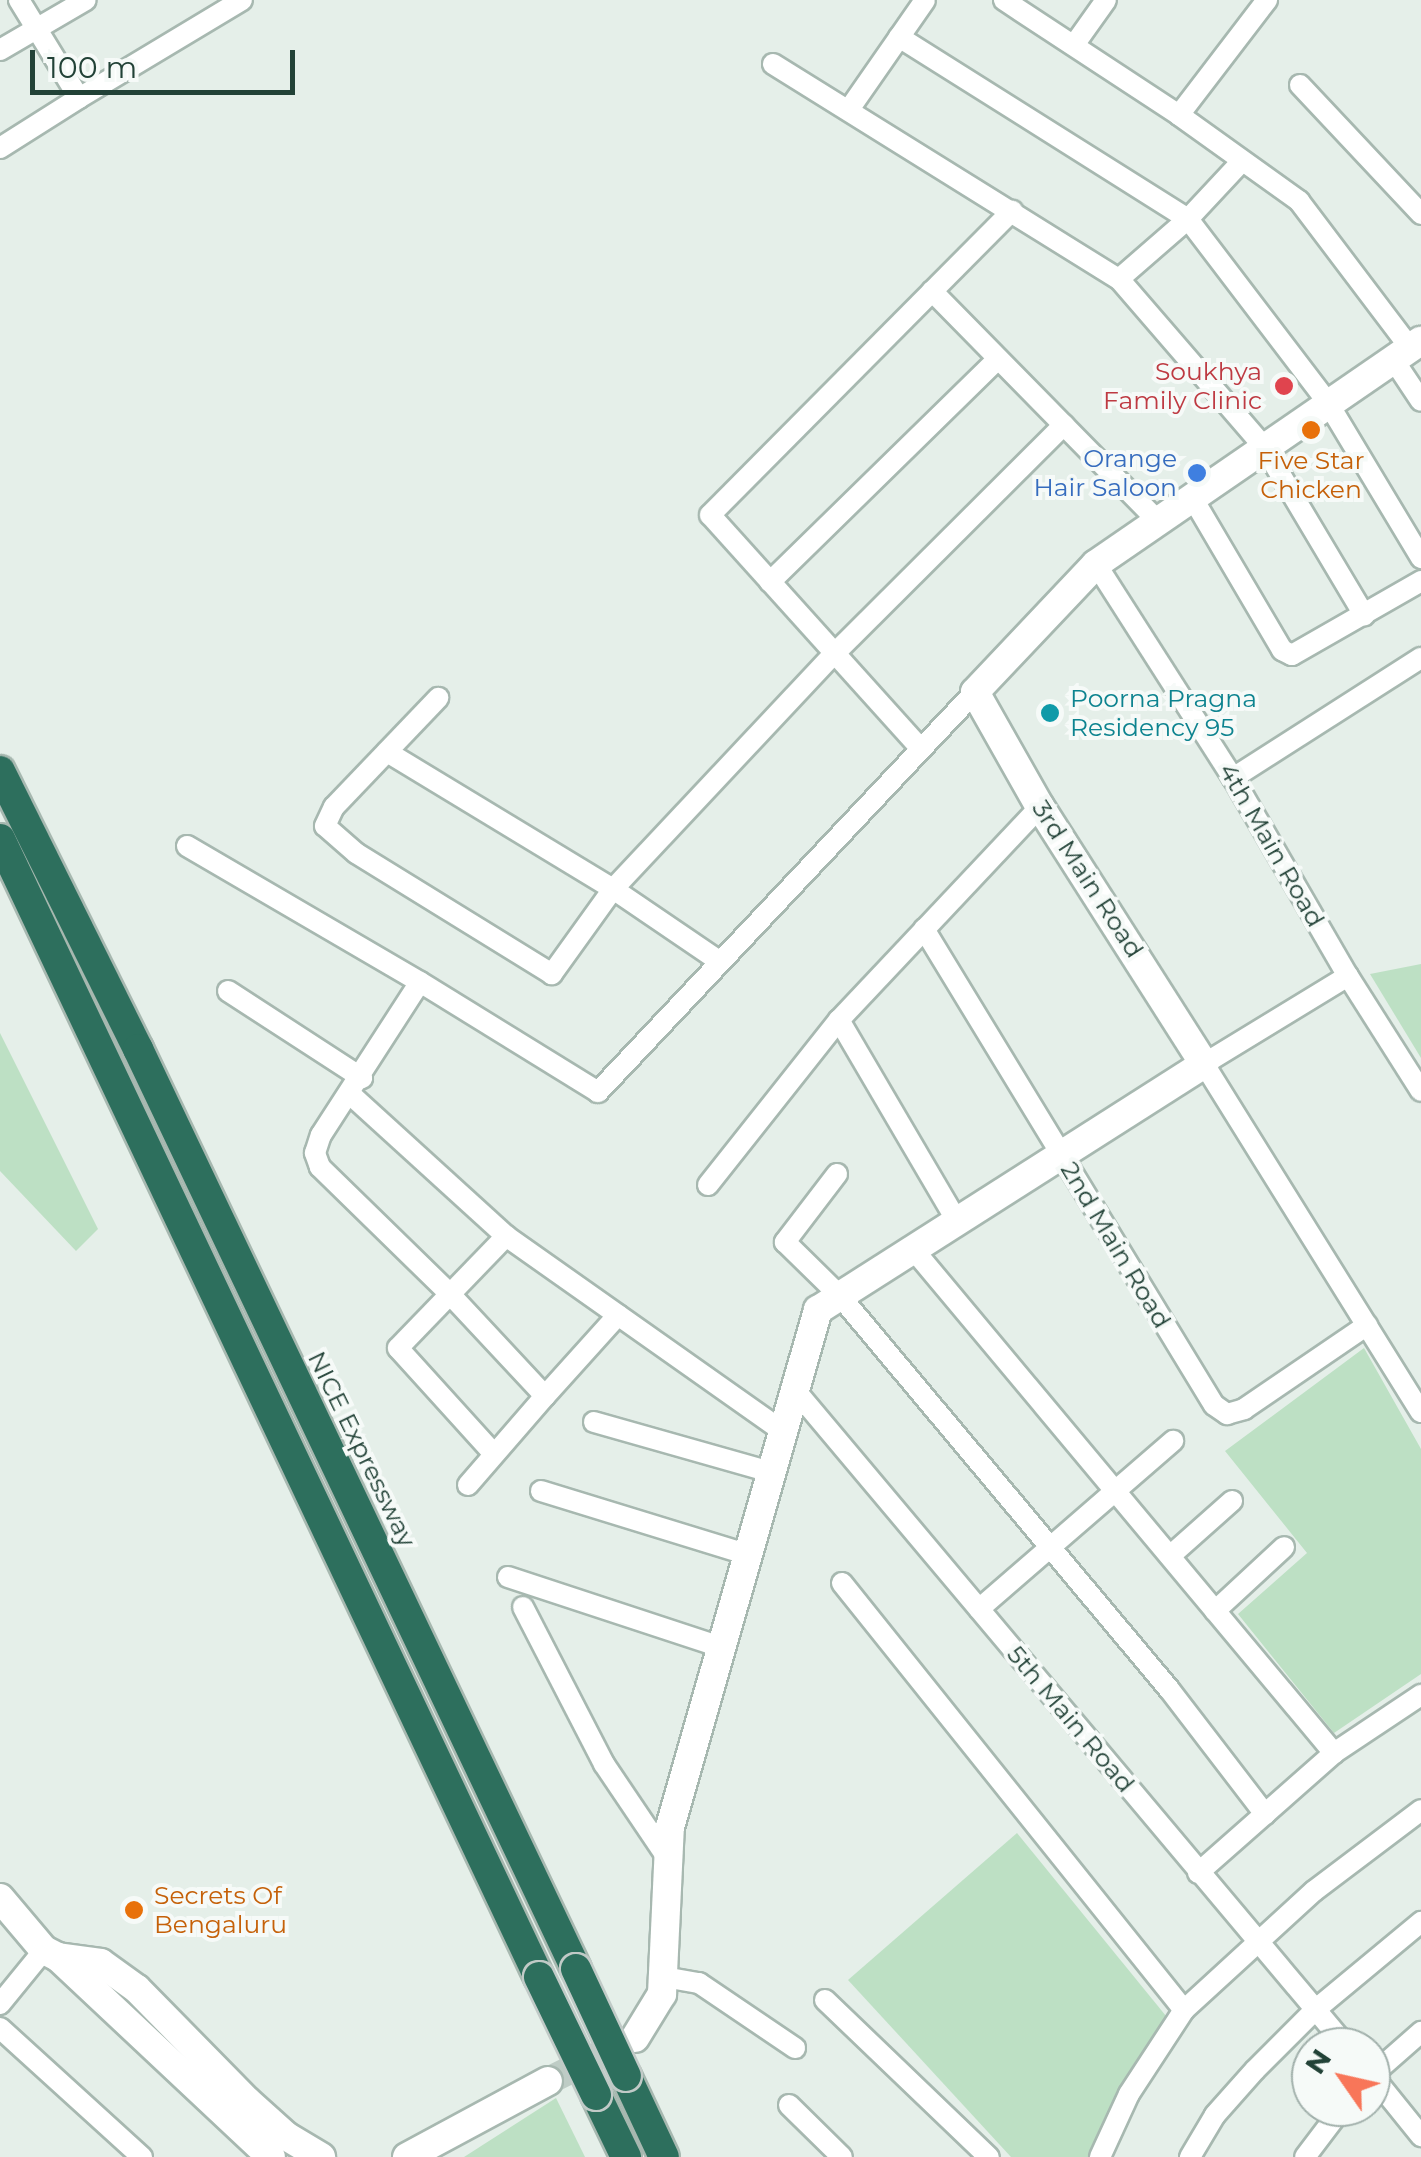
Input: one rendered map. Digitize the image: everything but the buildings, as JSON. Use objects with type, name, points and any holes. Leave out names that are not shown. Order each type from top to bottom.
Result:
[{"type":"highway","name":"NICE Expressway","points":[[0,771],[130,1032],[664,2157]]},
{"type":"highway","points":[[0,838],[626,2157]]},
{"type":"street","points":[[20,0],[79,98]]},
{"type":"street","points":[[0,50],[86,0]]},
{"type":"street","points":[[0,148],[242,0]]},
{"type":"street","points":[[850,108],[925,0]]},
{"type":"street","points":[[1004,0],[1179,115],[1299,201],[1408,349],[1421,400]]},
{"type":"street","points":[[1074,46],[1106,0]]},
{"type":"street","points":[[1179,115],[1267,0]]},
{"type":"street","points":[[900,37],[1188,219],[1328,404],[1421,558]]},
{"type":"street","points":[[773,64],[850,108],[1119,279],[1264,447],[1364,615]]},
{"type":"street","points":[[1300,86],[1421,214]]},
{"type":"street","points":[[1119,279],[1188,219],[1242,161]]},
{"type":"street","points":[[921,748],[710,516],[1012,210]]},
{"type":"street","points":[[932,291],[1158,522]]},
{"type":"street","points":[[187,846],[598,1092],[1096,564],[1408,349]]},
{"type":"street","points":[[770,582],[998,359]]},
{"type":"street","points":[[438,698],[334,807],[325,826],[356,853],[552,974],[614,889],[835,654],[1064,425]]},
{"type":"street","points":[[1192,497],[1282,650],[1292,655],[1421,581]]},
{"type":"street","name":"4th Main Road","points":[[1096,564],[1233,778],[1348,976],[1421,1090]]},
{"type":"street","points":[[1233,778],[1421,658]]},
{"type":"street","name":"3rd Main Road","points":[[975,692],[1040,806],[1204,1064]]},
{"type":"street","points":[[387,752],[614,889],[718,961]]},
{"type":"street","points":[[708,1185],[839,1020],[1040,806]]},
{"type":"street","name":"2nd Main Road","points":[[924,928],[1214,1406],[1227,1414],[1244,1409],[1367,1325]]},
{"type":"street","points":[[635,2038],[653,2014],[664,1976],[670,1827],[818,1310],[1348,976]]},
{"type":"street","points":[[420,982],[356,1086],[321,1134],[315,1160],[450,1294],[544,1396]]},
{"type":"street","points":[[228,991],[356,1086],[506,1236],[781,1430]]},
{"type":"street","points":[[839,1020],[957,1221]]},
{"type":"street","points":[[1204,1064],[1421,1412]]},
{"type":"street","points":[[836,1174],[785,1242],[840,1296],[1050,1547],[1265,1814]]},
{"type":"street","points":[[494,1454],[398,1348],[506,1236]]},
{"type":"street","points":[[913,1249],[1334,1753]]},
{"type":"street","points":[[468,1485],[618,1315]]},
{"type":"street","name":"5th Main Road","points":[[795,1390],[1330,2027]]},
{"type":"street","points":[[594,1422],[771,1472]]},
{"type":"street","points":[[978,1609],[1173,1441]]},
{"type":"street","points":[[541,1491],[746,1554]]},
{"type":"street","points":[[1170,1556],[1232,1501]]},
{"type":"street","points":[[1215,1610],[1284,1547]]},
{"type":"street","points":[[508,1577],[721,1647]]},
{"type":"street","points":[[842,1583],[1184,2010]]},
{"type":"street","points":[[523,1606],[604,1764],[668,1859]]},
{"type":"street","points":[[1198,1873],[1334,1753],[1421,1695]]},
{"type":"street","points":[[1100,2157],[1129,2094],[1184,2010],[1314,1891],[1421,1810]]},
{"type":"street","points":[[0,1898],[51,1953],[271,2157]]},
{"type":"street","points":[[1190,2157],[1215,2115],[1315,2010],[1421,1922]]},
{"type":"street","points":[[0,2004],[51,1953]]},
{"type":"street","points":[[51,1953],[100,1963],[136,1989],[247,2102],[286,2136],[321,2157]]},
{"type":"street","points":[[664,1976],[699,1983],[795,2048]]},
{"type":"street","points":[[825,2000],[989,2157]]},
{"type":"street","points":[[0,2028],[142,2157]]},
{"type":"street","points":[[1391,2058],[1421,2032]]},
{"type":"street","points":[[407,2157],[548,2082]]},
{"type":"street","points":[[1391,2099],[1421,2136]]},
{"type":"street","points":[[789,2105],[842,2157]]},
{"type":"street","points":[[1305,2157],[1328,2127]]},
{"type":"street","points":[[384,2157],[441,2136]]},
{"type":"green space","points":[[1421,964],[1421,1058],[1370,974]]},
{"type":"green space","points":[[0,1033],[98,1229],[76,1251],[0,1171]]},
{"type":"green space","points":[[1364,1348],[1421,1449],[1421,1674],[1334,1733],[1238,1614],[1307,1553],[1225,1451]]},
{"type":"green space","points":[[1017,1833],[1166,2016],[1091,2157],[1011,2157],[848,1980]]},
{"type":"green space","points":[[556,2098],[585,2157],[464,2157]]},
{"type":"tunnel","points":[[548,2081],[632,2039]]},
{"type":"place","name":"Soukhya Family Clinic","points":[[1284,386]]},
{"type":"place","name":"Five Star Chicken","points":[[1311,430]]},
{"type":"place","name":"Orange Hair Saloon","points":[[1197,473]]},
{"type":"place","name":"Poorna Pragna Residency 95","points":[[1050,713]]},
{"type":"place","name":"Secrets Of Bengaluru","points":[[134,1910]]}]
